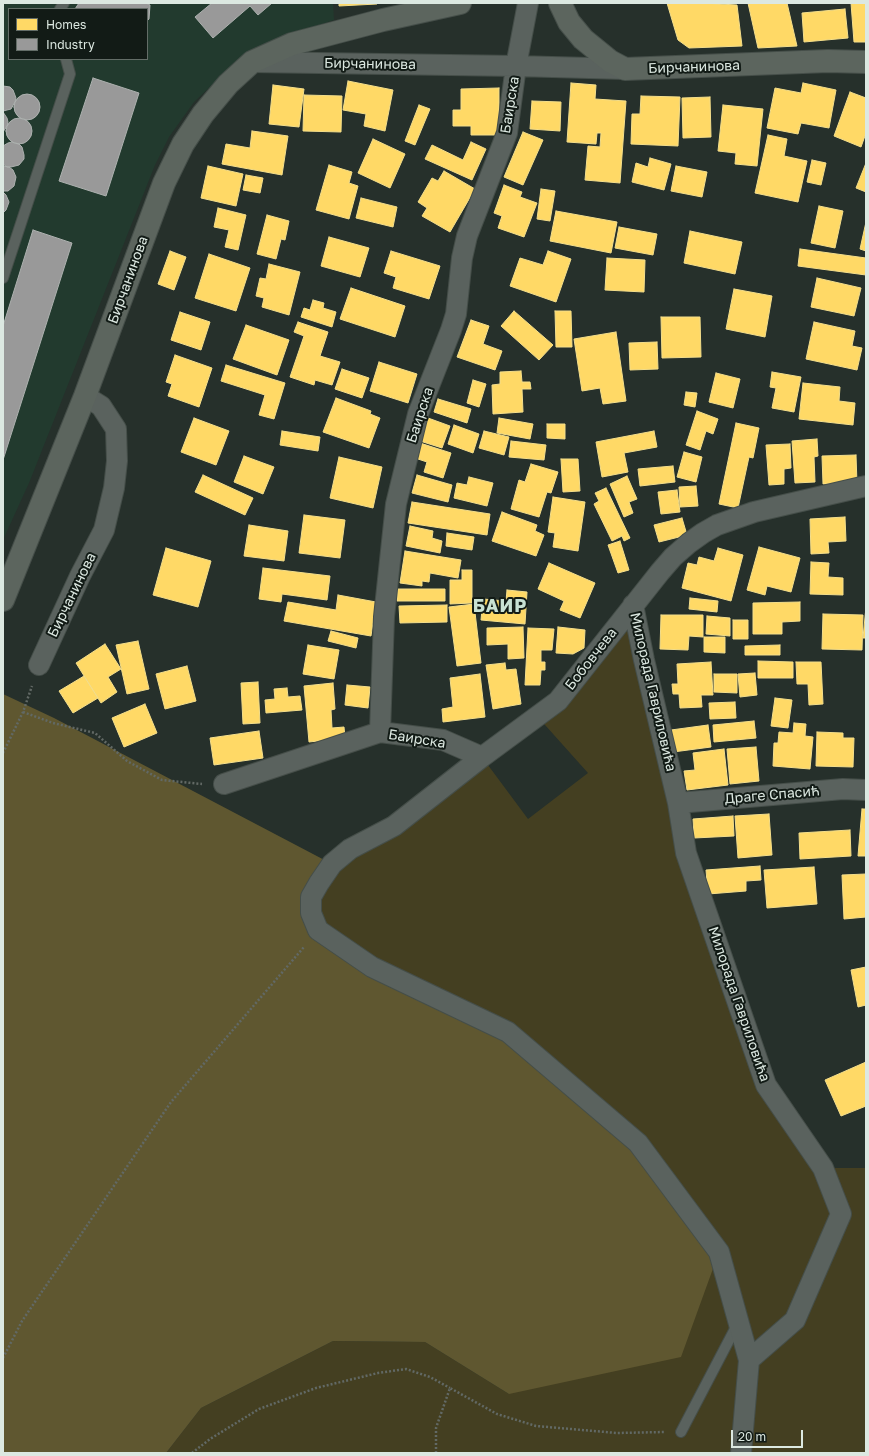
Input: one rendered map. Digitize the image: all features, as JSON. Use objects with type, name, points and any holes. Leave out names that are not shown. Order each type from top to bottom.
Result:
[{"type":"main road","points":[[252,62],[292,44],[383,20],[460,3]]},
{"type":"main road","points":[[560,3],[569,22],[583,39],[610,61],[625,70]]},
{"type":"main road","name":"Бирчанинова","points":[[625,70],[828,61],[866,62]]},
{"type":"main road","name":"Бирчанинова","points":[[3,600],[85,396],[164,183],[183,144],[204,114],[223,90],[252,62]]},
{"type":"street","name":"Баирска","points":[[482,758],[443,740],[380,732],[384,617],[396,504],[418,414],[454,319],[459,295],[462,258],[467,236],[507,133],[516,66],[528,3]]},
{"type":"street","name":"Бирчанинова","points":[[252,62],[516,66],[625,70]]},
{"type":"street","name":"Бирчанинова","points":[[39,665],[80,576],[104,530],[114,488],[117,461],[116,428],[101,406],[85,396]]},
{"type":"street","points":[[866,471],[866,486]]},
{"type":"street","name":"Бобовчева","points":[[318,930],[311,913],[311,897],[332,864],[350,849],[394,826],[558,701],[673,557],[693,540],[717,525],[754,512],[866,486]]},
{"type":"street","name":"Милорада Гавриловића","points":[[634,606],[644,660],[678,803],[686,853],[766,1085],[823,1168],[841,1214],[795,1320],[749,1360]]},
{"type":"street","points":[[224,784],[380,732]]},
{"type":"street","name":"Драге Спасић","points":[[678,803],[843,789],[866,790]]},
{"type":"street","points":[[318,930],[372,967],[508,1032],[638,1142],[719,1252],[749,1360],[741,1453]]},
{"type":"lane","points":[[3,278],[70,74],[66,60]]},
{"type":"lane","points":[[681,1432],[738,1321]]},
{"type":"path","points":[[3,753],[23,712],[39,665]]},
{"type":"path","points":[[23,712],[53,723],[95,733],[126,761],[162,780],[197,784],[224,784]]},
{"type":"path","points":[[3,1358],[22,1321],[171,1102],[318,930]]},
{"type":"path","points":[[193,1453],[210,1439],[259,1409],[316,1388],[378,1373],[406,1369],[430,1377],[497,1414],[536,1426],[629,1433],[681,1432]]},
{"type":"path","points":[[436,1453],[436,1428],[450,1388]]},
{"type":"shaded area","points":[[3,3],[333,3],[334,20],[264,44],[232,66],[194,102],[169,137],[155,165],[29,483],[3,540]]},
{"type":"shaded area","points":[[633,605],[678,803],[766,1085],[823,1168],[866,1168],[866,1453],[166,1453],[201,1408],[333,1341],[425,1342],[509,1394],[318,930],[319,883],[482,757],[528,819],[588,773],[537,716]]},
{"type":"shaded area","points":[[3,694],[54,718],[332,864],[319,883],[318,930],[508,1032],[638,1143],[719,1252],[681,1357],[509,1394],[425,1342],[333,1341],[201,1408],[166,1453],[3,1453]]},
{"type":"building: Homes","points":[[339,3],[377,3],[377,4],[339,6]]},
{"type":"building: Homes","points":[[667,3],[737,5],[742,46],[689,48],[678,40]]},
{"type":"building: Homes","points":[[748,3],[787,3],[797,46],[758,48]]},
{"type":"building: Homes","points":[[851,3],[866,3],[866,42],[854,42]]},
{"type":"building: Homes","points":[[845,9],[848,38],[804,42],[802,13]]},
{"type":"building: Homes","points":[[348,81],[393,90],[385,131],[364,126],[366,114],[343,110]]},
{"type":"building: Homes","points":[[571,83],[596,85],[595,99],[626,101],[620,183],[585,180],[588,146],[600,147],[601,133],[597,133],[596,144],[567,142]]},
{"type":"building: Homes","points":[[803,83],[836,90],[829,128],[801,123],[798,134],[767,128],[775,88],[801,93]]},
{"type":"building: Homes","points":[[273,85],[304,89],[299,127],[269,124]]},
{"type":"building: Homes","points":[[499,88],[499,135],[471,135],[471,126],[453,126],[453,110],[461,110],[461,89]]},
{"type":"building: Homes","points":[[850,92],[866,98],[866,133],[861,147],[834,136]]},
{"type":"building: Homes","points":[[304,95],[342,96],[341,132],[303,131]]},
{"type":"building: Homes","points":[[641,96],[680,97],[678,146],[631,144],[632,114],[640,114]]},
{"type":"building: Homes","points":[[710,97],[711,137],[683,138],[682,98]]},
{"type":"building: Homes","points":[[532,101],[561,102],[560,131],[530,129]]},
{"type":"building: Homes","points":[[419,105],[430,109],[415,145],[405,141]]},
{"type":"building: Homes","points":[[723,105],[763,109],[757,166],[735,164],[736,153],[718,151]]},
{"type":"building: Homes","points":[[252,131],[288,136],[282,175],[222,164],[226,144],[250,148]]},
{"type":"building: Homes","points":[[523,132],[543,140],[523,185],[504,177]]},
{"type":"building: Homes","points":[[768,135],[787,139],[784,156],[807,161],[798,202],[755,193]]},
{"type":"building: Homes","points":[[373,139],[405,154],[390,188],[358,173]]},
{"type":"building: Homes","points":[[471,142],[486,149],[472,180],[425,159],[432,145],[463,160]]},
{"type":"building: Homes","points":[[650,158],[671,164],[664,190],[632,182],[636,163],[648,167]]},
{"type":"building: Homes","points":[[812,160],[826,163],[821,185],[807,182]]},
{"type":"building: Homes","points":[[866,163],[866,192],[856,188]]},
{"type":"building: Homes","points":[[329,165],[352,172],[349,183],[358,186],[349,219],[316,210]]},
{"type":"building: Homes","points":[[208,166],[243,174],[236,206],[201,198]]},
{"type":"building: Homes","points":[[676,166],[707,172],[702,197],[671,191]]},
{"type":"building: Homes","points":[[444,171],[475,189],[450,232],[422,216],[427,208],[418,202],[432,178],[438,181]]},
{"type":"building: Homes","points":[[246,175],[263,178],[260,193],[243,190]]},
{"type":"building: Homes","points":[[504,185],[522,192],[520,197],[537,203],[524,237],[498,228],[502,216],[494,213]]},
{"type":"building: Homes","points":[[541,189],[555,191],[550,221],[537,219]]},
{"type":"building: Homes","points":[[361,198],[397,207],[393,227],[356,218]]},
{"type":"building: Homes","points":[[819,206],[843,211],[835,248],[811,243]]},
{"type":"building: Homes","points":[[218,208],[246,215],[238,250],[225,247],[229,230],[214,227]]},
{"type":"building: Homes","points":[[556,211],[617,222],[611,253],[550,241]]},
{"type":"building: Homes","points":[[267,215],[289,221],[285,240],[281,239],[276,259],[257,254]]},
{"type":"building: Homes","points":[[866,222],[866,251],[860,249]]},
{"type":"building: Homes","points":[[619,227],[657,234],[653,255],[615,248]]},
{"type":"building: Homes","points":[[690,231],[742,242],[735,274],[684,263]]},
{"type":"building: Homes","points":[[329,237],[369,248],[360,277],[321,266]]},
{"type":"building: Homes","points":[[800,249],[866,258],[866,275],[798,266]]},
{"type":"building: Homes","points":[[170,251],[186,257],[174,290],[158,284]]},
{"type":"building: Homes","points":[[391,251],[440,266],[429,299],[393,288],[396,277],[384,273]]},
{"type":"building: Homes","points":[[548,251],[571,259],[556,302],[510,286],[520,258],[543,265]]},
{"type":"building: Homes","points":[[209,254],[250,268],[236,311],[195,298]]},
{"type":"building: Homes","points":[[607,258],[645,260],[644,292],[605,290]]},
{"type":"building: Homes","points":[[269,264],[300,272],[289,315],[262,307],[264,298],[256,296],[260,278],[266,279]]},
{"type":"building: Homes","points":[[817,278],[861,288],[854,316],[811,307]]},
{"type":"building: Homes","points":[[351,288],[405,306],[395,337],[340,319]]},
{"type":"building: Homes","points":[[734,289],[772,296],[765,337],[726,329]]},
{"type":"building: Homes","points":[[313,300],[324,303],[323,308],[336,312],[332,327],[301,317],[304,308],[310,310]]},
{"type":"building: Homes","points":[[514,311],[553,345],[539,360],[501,326]]},
{"type":"building: Homes","points":[[555,311],[571,311],[572,347],[556,347]]},
{"type":"building: Homes","points":[[180,312],[210,322],[201,350],[171,340]]},
{"type":"building: Homes","points":[[661,317],[700,317],[701,357],[662,358]]},
{"type":"building: Homes","points":[[471,320],[489,326],[483,344],[502,351],[495,370],[457,357]]},
{"type":"building: Homes","points":[[298,322],[328,332],[320,356],[340,362],[332,385],[315,380],[314,385],[290,377],[304,336],[294,332]]},
{"type":"building: Homes","points":[[814,322],[855,331],[852,346],[862,348],[857,370],[806,359]]},
{"type":"building: Homes","points":[[246,325],[289,340],[277,375],[233,359]]},
{"type":"building: Homes","points":[[616,332],[626,401],[603,404],[600,388],[582,391],[574,339]]},
{"type":"building: Homes","points":[[657,342],[658,369],[630,370],[629,343]]},
{"type":"building: Homes","points":[[175,355],[212,368],[199,407],[168,396],[172,384],[166,382]]},
{"type":"building: Homes","points":[[379,362],[417,374],[408,403],[370,391]]},
{"type":"building: Homes","points":[[226,365],[285,383],[274,419],[259,415],[265,395],[221,381]]},
{"type":"building: Homes","points":[[342,369],[369,378],[362,398],[335,389]]},
{"type":"building: Homes","points":[[521,371],[522,382],[530,382],[531,389],[522,389],[523,412],[493,414],[492,385],[500,384],[500,372]]},
{"type":"building: Homes","points":[[772,372],[801,377],[794,412],[772,408],[776,388],[770,387]]},
{"type":"building: Homes","points":[[716,373],[740,379],[733,408],[709,402]]},
{"type":"building: Homes","points":[[473,380],[486,384],[479,407],[467,403]]},
{"type":"building: Homes","points":[[803,383],[840,387],[839,401],[855,403],[853,425],[799,419]]},
{"type":"building: Homes","points":[[686,392],[697,393],[695,407],[684,405]]},
{"type":"building: Homes","points":[[336,398],[371,411],[370,414],[380,418],[369,448],[323,432]]},
{"type":"building: Homes","points":[[438,399],[471,409],[467,423],[434,412]]},
{"type":"building: Homes","points":[[697,411],[718,419],[713,434],[706,431],[700,450],[686,445]]},
{"type":"building: Homes","points":[[194,418],[229,431],[216,465],[181,452]]},
{"type":"building: Homes","points":[[428,418],[450,426],[442,448],[420,441]]},
{"type":"building: Homes","points":[[499,418],[533,424],[530,439],[497,433]]},
{"type":"building: Homes","points":[[736,423],[759,428],[753,458],[749,457],[738,508],[719,504]]},
{"type":"building: Homes","points":[[547,424],[565,424],[565,439],[547,438]]},
{"type":"building: Homes","points":[[454,425],[479,434],[473,453],[448,444]]},
{"type":"building: Homes","points":[[282,431],[320,437],[318,451],[280,445]]},
{"type":"building: Homes","points":[[484,431],[509,437],[504,455],[479,448]]},
{"type":"building: Homes","points":[[654,431],[657,447],[624,453],[628,472],[602,477],[596,442]]},
{"type":"building: Homes","points":[[817,439],[818,456],[814,457],[815,482],[795,483],[792,441]]},
{"type":"building: Homes","points":[[511,441],[546,445],[544,460],[509,457]]},
{"type":"building: Homes","points":[[420,443],[451,453],[443,478],[424,472],[427,462],[415,458]]},
{"type":"building: Homes","points":[[790,444],[791,468],[784,469],[784,484],[769,485],[766,445]]},
{"type":"building: Homes","points":[[684,452],[702,457],[696,482],[677,477]]},
{"type":"building: Homes","points":[[856,455],[857,484],[823,484],[822,456]]},
{"type":"building: Homes","points":[[244,456],[274,467],[263,494],[234,482]]},
{"type":"building: Homes","points":[[339,457],[382,467],[373,508],[330,498]]},
{"type":"building: Homes","points":[[561,459],[578,459],[580,491],[563,492]]},
{"type":"building: Homes","points":[[531,464],[558,472],[551,493],[547,492],[539,517],[511,509],[519,480],[525,482]]},
{"type":"building: Homes","points":[[673,466],[675,482],[640,486],[638,469]]},
{"type":"building: Homes","points":[[203,475],[253,498],[245,515],[195,492]]},
{"type":"building: Homes","points":[[417,475],[452,485],[448,502],[412,493]]},
{"type":"building: Homes","points":[[627,476],[637,499],[629,502],[633,513],[624,517],[610,484]]},
{"type":"building: Homes","points":[[469,477],[493,483],[487,506],[454,498],[457,483],[467,485]]},
{"type":"building: Homes","points":[[696,486],[698,506],[680,507],[679,487]]},
{"type":"building: Homes","points":[[606,488],[630,538],[624,541],[622,536],[612,541],[594,504],[599,501],[595,493]]},
{"type":"building: Homes","points":[[677,490],[680,512],[661,514],[658,492]]},
{"type":"building: Homes","points":[[553,497],[585,502],[578,551],[553,547],[555,533],[548,532]]},
{"type":"building: Homes","points":[[412,502],[490,514],[487,535],[408,523]]},
{"type":"building: Homes","points":[[502,512],[537,525],[535,531],[544,535],[536,556],[492,541]]},
{"type":"building: Homes","points":[[304,515],[345,520],[340,558],[299,553]]},
{"type":"building: Homes","points":[[845,517],[846,541],[828,542],[829,553],[811,554],[810,519]]},
{"type":"building: Homes","points":[[682,518],[687,535],[659,542],[654,525]]},
{"type":"building: Homes","points":[[249,525],[288,531],[284,561],[244,556]]},
{"type":"building: Homes","points":[[410,526],[433,531],[432,538],[442,541],[440,553],[406,546]]},
{"type":"building: Homes","points":[[447,533],[474,537],[472,550],[446,546]]},
{"type":"building: Homes","points":[[620,541],[629,570],[618,573],[608,545]]},
{"type":"building: Homes","points":[[759,547],[800,558],[791,592],[767,586],[765,595],[747,590]]},
{"type":"building: Homes","points":[[166,548],[211,561],[198,607],[153,595]]},
{"type":"building: Homes","points":[[718,548],[743,555],[731,601],[682,588],[688,563],[697,565],[699,557],[714,561]]},
{"type":"building: Homes","points":[[405,551],[461,560],[458,578],[430,573],[429,582],[422,581],[422,586],[400,583]]},
{"type":"building: Homes","points":[[811,562],[829,563],[828,577],[843,578],[843,595],[810,594]]},
{"type":"building: Homes","points":[[549,563],[595,583],[580,618],[560,610],[564,601],[538,589]]},
{"type":"building: Homes","points":[[263,568],[330,576],[327,600],[282,594],[281,602],[259,599]]},
{"type":"building: Homes","points":[[462,570],[472,570],[472,603],[450,604],[450,580],[462,580]]},
{"type":"building: Homes","points":[[397,589],[445,589],[445,601],[397,601]]},
{"type":"building: Homes","points":[[507,590],[527,592],[525,624],[481,620],[483,599],[506,601]]},
{"type":"building: Homes","points":[[338,595],[376,602],[371,636],[284,621],[288,602],[336,610]]},
{"type":"building: Homes","points":[[690,598],[718,601],[717,612],[689,609]]},
{"type":"building: Homes","points":[[800,602],[800,621],[782,622],[782,634],[753,634],[753,603]]},
{"type":"building: Homes","points":[[474,604],[481,663],[457,666],[449,607]]},
{"type":"building: Homes","points":[[447,605],[447,622],[400,623],[399,606]]},
{"type":"building: Homes","points":[[866,607],[866,638],[863,638]]},
{"type":"building: Homes","points":[[823,614],[863,615],[862,650],[822,649]]},
{"type":"building: Homes","points":[[661,615],[703,615],[703,637],[689,636],[688,650],[660,649]]},
{"type":"building: Homes","points":[[707,616],[730,618],[730,636],[706,634]]},
{"type":"building: Homes","points":[[733,620],[748,620],[748,639],[733,639]]},
{"type":"building: Homes","points":[[523,627],[524,658],[508,659],[508,644],[487,645],[487,628]]},
{"type":"building: Homes","points":[[558,627],[585,630],[584,648],[573,654],[556,653]]},
{"type":"building: Homes","points":[[528,628],[554,629],[552,650],[541,650],[541,662],[545,662],[545,670],[541,670],[540,685],[525,685]]},
{"type":"building: Homes","points":[[331,631],[358,638],[356,648],[328,641]]},
{"type":"building: Homes","points":[[704,637],[725,637],[725,653],[704,652]]},
{"type":"building: Homes","points":[[138,641],[149,689],[127,694],[116,645]]},
{"type":"building: Homes","points":[[105,644],[121,669],[108,677],[117,692],[101,703],[76,663]]},
{"type":"building: Homes","points":[[308,645],[339,650],[334,679],[303,674]]},
{"type":"building: Homes","points":[[780,645],[780,655],[745,655],[745,646]]},
{"type":"building: Homes","points":[[758,661],[793,662],[793,678],[758,678]]},
{"type":"building: Homes","points":[[711,662],[713,695],[701,695],[702,707],[680,708],[679,694],[673,694],[672,684],[678,684],[677,664]]},
{"type":"building: Homes","points":[[796,662],[821,662],[823,704],[809,705],[808,684],[797,684]]},
{"type":"building: Homes","points":[[505,663],[506,670],[516,669],[521,704],[493,709],[486,665]]},
{"type":"building: Homes","points":[[187,666],[196,701],[165,709],[156,674]]},
{"type":"building: Homes","points":[[755,673],[757,695],[740,697],[738,674]]},
{"type":"building: Homes","points":[[480,674],[485,717],[443,722],[442,709],[453,707],[450,678]]},
{"type":"building: Homes","points":[[714,674],[737,674],[737,693],[714,692]]},
{"type":"building: Homes","points":[[84,676],[98,698],[73,713],[59,691]]},
{"type":"building: Homes","points":[[258,682],[260,723],[243,724],[241,683]]},
{"type":"building: Homes","points":[[333,683],[335,709],[331,710],[332,728],[344,727],[345,738],[309,742],[304,686]]},
{"type":"building: Homes","points":[[347,685],[370,687],[368,708],[345,705]]},
{"type":"building: Homes","points":[[287,688],[288,697],[300,696],[302,710],[266,713],[265,700],[275,699],[274,689]]},
{"type":"building: Homes","points":[[775,698],[792,700],[788,728],[771,726]]},
{"type":"building: Homes","points":[[735,702],[736,718],[710,719],[709,703]]},
{"type":"building: Homes","points":[[145,704],[157,733],[124,747],[112,718]]},
{"type":"building: Homes","points":[[754,721],[756,738],[714,742],[713,725]]},
{"type":"building: Homes","points":[[794,723],[806,724],[805,736],[813,737],[810,769],[773,766],[774,743],[778,743],[779,732],[793,733]]},
{"type":"building: Homes","points":[[708,725],[711,747],[673,752],[671,730]]},
{"type":"building: Homes","points":[[259,731],[263,758],[214,765],[210,738]]},
{"type":"building: Homes","points":[[817,732],[843,733],[843,738],[854,738],[853,767],[816,766]]},
{"type":"building: Homes","points":[[756,747],[759,781],[730,784],[727,749]]},
{"type":"building: Homes","points":[[724,749],[728,785],[687,790],[684,771],[695,770],[693,753]]},
{"type":"building: Homes","points":[[862,809],[866,809],[866,856],[858,856]]},
{"type":"building: Homes","points":[[769,814],[772,855],[738,858],[735,816]]},
{"type":"building: Homes","points":[[733,816],[734,836],[694,838],[693,819]]},
{"type":"building: Homes","points":[[850,830],[851,856],[800,859],[799,833]]},
{"type":"building: Homes","points":[[760,866],[761,880],[746,881],[746,891],[708,894],[706,870]]},
{"type":"building: Homes","points":[[814,867],[817,904],[767,908],[764,870]]},
{"type":"building: Homes","points":[[866,874],[866,917],[844,919],[842,875]]},
{"type":"building: Homes","points":[[866,967],[866,1005],[858,1007],[851,970]]},
{"type":"building: Homes","points":[[866,1062],[866,1106],[841,1116],[825,1080]]},
{"type":"building: Industry","points":[[79,3],[146,3],[150,5],[148,20],[148,8],[76,8]]},
{"type":"building: Industry","points":[[212,3],[272,3],[258,15],[250,6],[213,38],[195,17]]},
{"type":"building: Industry","points":[[93,78],[139,93],[106,196],[59,181]]},
{"type":"building: Industry","points":[[3,86],[10,87],[16,98],[11,109],[3,111]]},
{"type":"building: Industry","points":[[27,94],[36,98],[40,107],[36,116],[27,120],[18,116],[14,107],[18,98]]},
{"type":"building: Industry","points":[[3,112],[8,122],[3,132]]},
{"type":"building: Industry","points":[[19,118],[28,122],[32,131],[28,140],[19,144],[10,140],[6,131],[10,122]]},
{"type":"building: Industry","points":[[12,142],[19,144],[22,147],[24,159],[19,165],[7,167],[3,164],[3,146]]},
{"type":"building: Industry","points":[[3,166],[9,167],[13,170],[16,177],[14,186],[8,191],[3,191]]},
{"type":"building: Industry","points":[[3,192],[9,202],[3,213]]},
{"type":"building: Industry","points":[[33,230],[72,243],[3,460],[3,326]]},
{"type":"district","name":"БАИР","points":[[500,606]]}]
